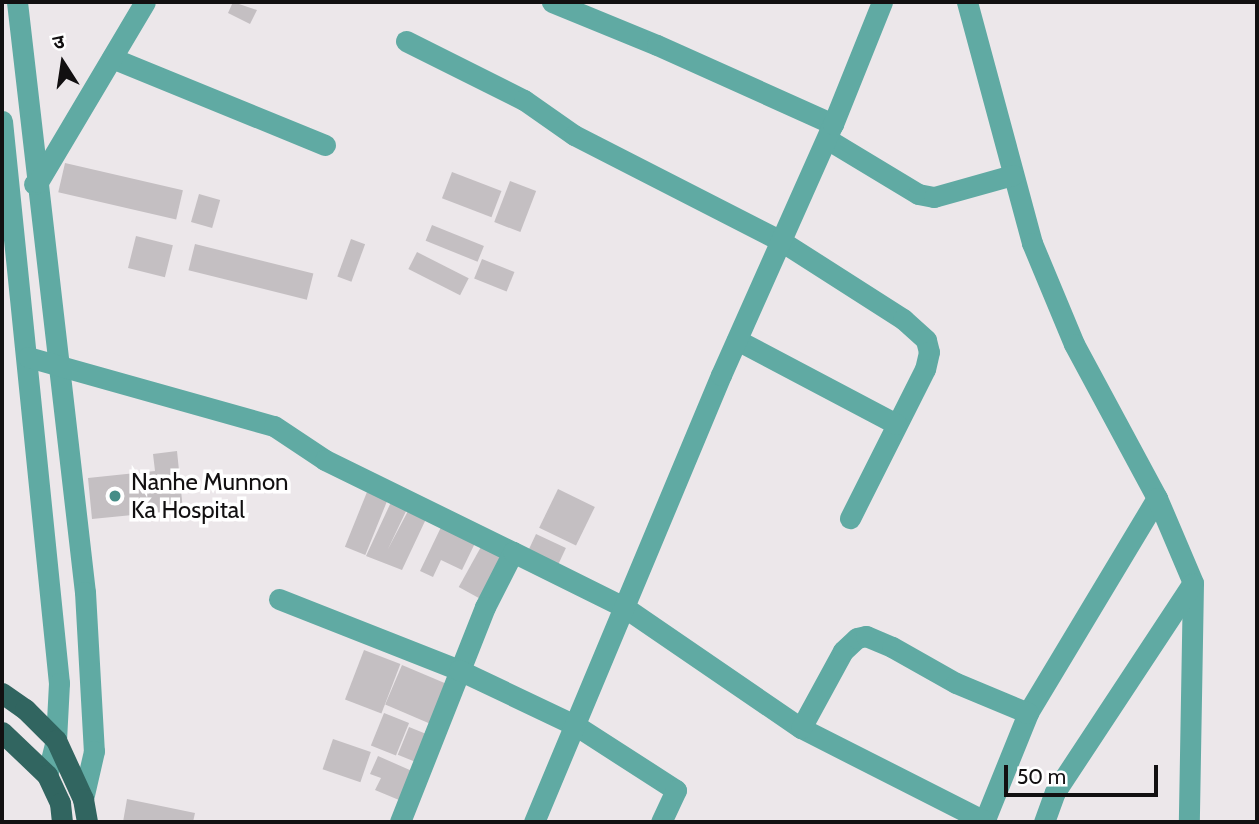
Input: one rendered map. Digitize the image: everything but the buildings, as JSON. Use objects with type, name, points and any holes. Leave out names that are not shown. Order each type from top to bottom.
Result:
[{"type":"main road","points":[[2,693],[25,709],[56,740],[83,799],[87,822]]},
{"type":"main road","points":[[2,732],[47,775],[60,803],[62,822]]},
{"type":"street","points":[[17,2],[85,593],[94,751],[83,799]]},
{"type":"street","points":[[9,195],[38,182],[145,2]]},
{"type":"street","points":[[552,2],[657,44],[830,131],[918,194],[934,197],[1013,175]]},
{"type":"street","points":[[534,822],[737,340],[830,131],[882,2]]},
{"type":"street","points":[[967,2],[1032,243],[1074,344],[1157,498],[1193,583],[1189,822]]},
{"type":"street","points":[[406,41],[524,100],[574,135],[781,241],[902,319],[926,340],[929,352],[925,369],[850,518]]},
{"type":"street","points":[[111,58],[325,145]]},
{"type":"street","points":[[2,121],[59,683],[56,740],[47,775]]},
{"type":"street","points":[[737,340],[896,424]]},
{"type":"street","points":[[28,357],[274,426],[326,460],[624,607],[801,728],[985,822],[1028,713],[1157,498]]},
{"type":"street","points":[[400,822],[485,607],[513,552]]},
{"type":"street","points":[[1044,822],[1055,792],[1193,583]]},
{"type":"street","points":[[279,599],[459,670],[575,725],[676,790],[661,822]]},
{"type":"street","points":[[801,728],[843,650],[856,638],[866,636],[892,647],[956,683],[1028,713]]},
{"type":"place","name":"Nanhe Munnon Ka Hospital","points":[[115,496]]}]
